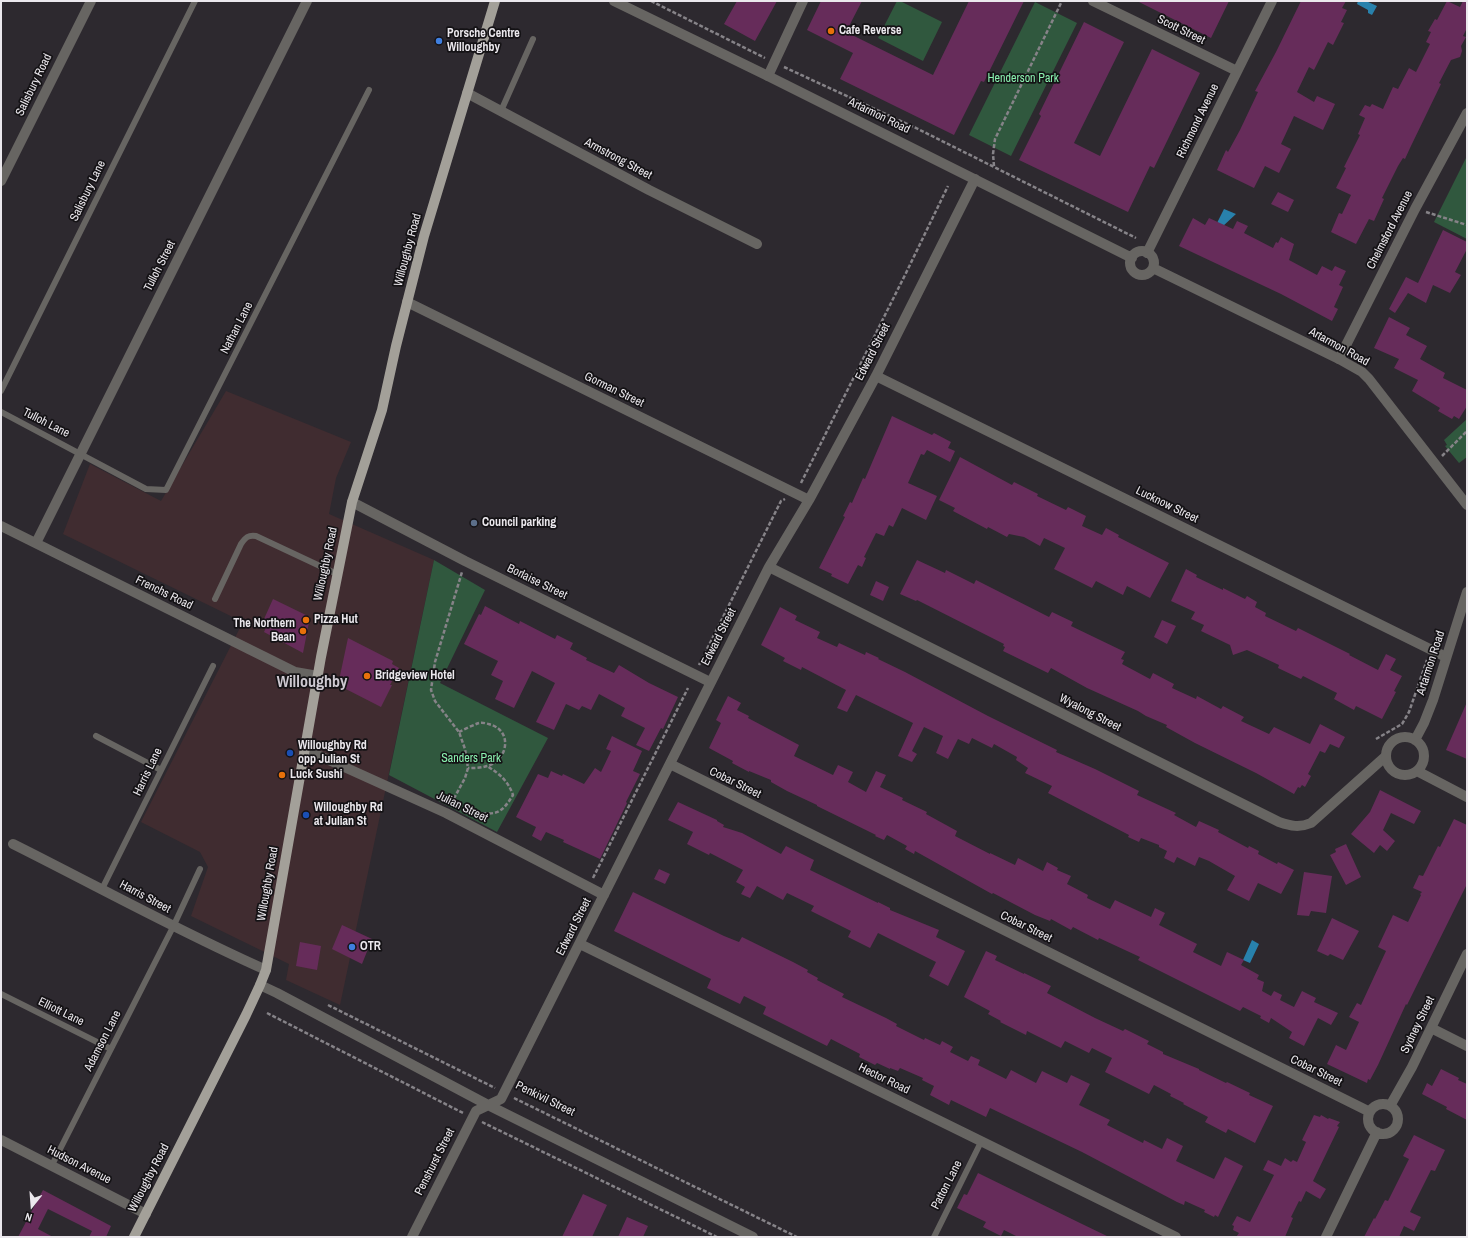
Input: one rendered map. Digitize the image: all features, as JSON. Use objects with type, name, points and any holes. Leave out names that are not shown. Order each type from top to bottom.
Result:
[{"type":"main road","name":"Willoughby Road","points":[[134,1237],[260,985],[266,970],[304,752],[352,502],[382,410],[396,346],[424,236],[495,1]]},
{"type":"street","name":"Salisbury Road","points":[[1,181],[91,1]]},
{"type":"street","name":"Tulloh Street","points":[[36,544],[80,453],[307,1]]},
{"type":"street","name":"Artarmon Road","points":[[614,1],[768,76],[1132,258]]},
{"type":"street","points":[[768,76],[803,1]]},
{"type":"street","name":"Scott Street","points":[[1093,1],[1237,71]]},
{"type":"street","name":"Richmond Avenue","points":[[1148,253],[1272,1]]},
{"type":"street","name":"Armstrong Street","points":[[467,93],[649,190],[757,244]]},
{"type":"street","name":"Chelmsford Avenue","points":[[1339,359],[1415,209],[1467,113]]},
{"type":"street","name":"Edward Street","points":[[488,1105],[501,1099],[769,567],[809,500],[876,376],[975,179]]},
{"type":"street","points":[[1138,252],[1148,253],[1153,260],[1153,268],[1146,274],[1137,274],[1131,267],[1132,258],[1134,254],[1138,252]]},
{"type":"street","name":"Artarmon Road","points":[[1153,268],[1339,359],[1362,372],[1467,504]]},
{"type":"street","name":"Gorman Street","points":[[407,302],[809,500]]},
{"type":"street","name":"Lucknow Street","points":[[876,376],[1446,658]]},
{"type":"street","name":"Borlaise Street","points":[[352,502],[465,562],[710,682]]},
{"type":"street","name":"Frenchs Road","points":[[1,526],[295,672],[318,676]]},
{"type":"street","name":"Wyalong Street","points":[[769,567],[1287,825],[1296,827],[1311,823],[1386,756]]},
{"type":"street","name":"Artarmon Road","points":[[1415,740],[1433,700],[1467,592]]},
{"type":"street","points":[[1404,737],[1415,740],[1423,749],[1424,755],[1423,761],[1416,771],[1405,775],[1399,774],[1390,767],[1386,756],[1387,750],[1393,741],[1404,737]]},
{"type":"street","name":"Julian Street","points":[[304,752],[320,756],[451,809],[604,895]]},
{"type":"street","name":"Cobar Street","points":[[670,764],[1370,1112]]},
{"type":"street","points":[[1416,771],[1467,797]]},
{"type":"street","name":"Harris Street","points":[[14,844],[173,927],[266,970]]},
{"type":"street","name":"Hector Road","points":[[580,944],[1176,1237]]},
{"type":"street","name":"Sydney Street","points":[[1390,1106],[1412,1067],[1467,954]]},
{"type":"street","points":[[260,985],[488,1105],[753,1237]]},
{"type":"street","points":[[1431,1028],[1467,1046]]},
{"type":"street","points":[[1381,1104],[1390,1106],[1397,1113],[1398,1123],[1387,1133],[1377,1132],[1370,1126],[1368,1117],[1370,1112],[1372,1108],[1381,1104]]},
{"type":"street","name":"Penshurst Street","points":[[412,1237],[472,1117],[476,1111],[488,1105]]},
{"type":"street","points":[[1326,1237],[1377,1132]]},
{"type":"street","name":"Hudson Avenue","points":[[1,1140],[146,1214]]},
{"type":"lane","name":"Salisbury Lane","points":[[1,391],[195,1]]},
{"type":"lane","points":[[501,111],[533,39]]},
{"type":"lane","name":"Nathan Lane","points":[[80,453],[146,489],[166,490],[369,90]]},
{"type":"lane","name":"Tulloh Lane","points":[[1,412],[80,453]]},
{"type":"lane","points":[[215,599],[241,544],[246,537],[250,536],[256,536],[337,574]]},
{"type":"lane","name":"Harris Lane","points":[[102,889],[212,666]]},
{"type":"lane","points":[[96,736],[161,770]]},
{"type":"lane","name":"Adamson Lane","points":[[52,1165],[173,927],[200,869]]},
{"type":"lane","name":"Elliott Lane","points":[[1,994],[111,1049]]},
{"type":"lane","name":"Patton Lane","points":[[934,1237],[981,1142]]},
{"type":"path","name":"Artarmon Road","points":[[651,1],[774,63],[916,128],[1136,238]]},
{"type":"path","points":[[994,167],[993,154],[995,139],[1062,1]]},
{"type":"path","points":[[699,665],[781,501],[794,493],[820,446],[948,186]]},
{"type":"path","points":[[1415,209],[1434,213],[1467,225]]},
{"type":"path","points":[[1434,464],[1467,432]]},
{"type":"path","points":[[451,809],[468,768],[465,749],[459,732],[435,701],[431,690],[435,662],[465,562]]},
{"type":"path","name":"Artarmon Road","points":[[1376,739],[1402,724],[1409,712],[1427,660]]},
{"type":"path","points":[[593,878],[688,688]]},
{"type":"path","points":[[459,732],[480,723],[497,727],[503,734],[506,745],[503,754],[497,761],[487,766],[468,768]]},
{"type":"path","points":[[466,812],[494,814],[505,808],[513,795],[509,784],[498,773],[487,766]]},
{"type":"path","name":"Penkivil Street","points":[[322,1003],[797,1237]]},
{"type":"path","points":[[267,1013],[472,1117],[717,1237]]},
{"type":"shaded area","points":[[226,391],[351,442],[336,478],[329,514],[434,560],[340,1005],[286,980],[289,964],[191,916],[208,867],[200,852],[141,822],[243,622],[63,534],[90,464],[161,501]]},
{"type":"green space","points":[[897,1],[900,1],[942,22],[923,61],[878,38]]},
{"type":"green space","name":"Henderson Park","points":[[1035,2],[1077,23],[1011,156],[969,135]]},
{"type":"green space","points":[[1467,156],[1467,239],[1434,222]]},
{"type":"green space","points":[[1467,419],[1467,457],[1459,463],[1445,446],[1447,445],[1444,440]]},
{"type":"green space","name":"Sanders Park","points":[[434,560],[485,590],[440,683],[548,738],[497,832],[389,775]]},
{"type":"water","points":[[1358,1],[1366,1],[1377,6],[1372,15],[1368,13],[1368,10],[1357,4]]},
{"type":"water","points":[[1224,209],[1236,214],[1222,227],[1216,225]]},
{"type":"water","points":[[1252,940],[1259,944],[1250,963],[1243,960]]},
{"type":"building","points":[[737,1],[777,1],[755,41],[724,24]]},
{"type":"building","points":[[821,1],[862,1],[846,32],[933,75],[969,1],[1024,1],[984,82],[981,81],[954,135],[840,79],[853,53],[807,30]]},
{"type":"building","points":[[1137,1],[1229,1],[1211,38]]},
{"type":"building","points":[[1301,1],[1346,1],[1342,8],[1347,10],[1341,22],[1344,23],[1333,45],[1328,42],[1314,70],[1309,67],[1297,92],[1314,102],[1317,96],[1335,104],[1323,130],[1294,116],[1281,144],[1291,149],[1279,173],[1265,166],[1254,188],[1217,170],[1226,150],[1228,152],[1240,130],[1258,92],[1255,91]]},
{"type":"building","points":[[1447,1],[1460,7],[1463,1],[1467,1],[1467,28],[1463,36],[1466,37],[1461,46],[1462,51],[1460,57],[1451,60],[1405,159],[1403,158],[1398,166],[1382,198],[1384,199],[1374,221],[1369,219],[1356,244],[1331,232],[1339,213],[1342,214],[1351,195],[1336,188],[1346,168],[1344,167],[1360,135],[1358,134],[1365,118],[1359,115],[1365,105],[1370,107],[1372,104],[1383,109],[1393,87],[1398,89],[1409,68],[1416,72],[1430,44],[1426,42],[1431,32],[1428,31],[1435,19],[1437,20]]},
{"type":"building","points":[[1084,22],[1124,42],[1074,143],[1100,156],[1152,49],[1200,73],[1154,168],[1150,166],[1128,212],[1019,160],[1041,116],[1039,114]]},
{"type":"building","points":[[1278,192],[1294,200],[1288,212],[1271,204]]},
{"type":"building","points":[[1193,218],[1205,225],[1209,218],[1233,229],[1237,221],[1248,226],[1244,233],[1273,248],[1281,237],[1294,244],[1289,260],[1317,275],[1322,266],[1332,271],[1335,266],[1346,271],[1339,285],[1343,287],[1334,307],[1338,309],[1332,321],[1281,294],[1179,246]]},
{"type":"building","points":[[1443,230],[1467,242],[1467,249],[1455,272],[1461,275],[1450,293],[1433,285],[1426,303],[1408,293],[1395,313],[1389,309],[1406,277],[1418,283]]},
{"type":"building","points":[[1389,317],[1410,328],[1406,335],[1427,346],[1420,359],[1445,373],[1443,378],[1467,390],[1467,406],[1459,419],[1454,416],[1452,419],[1438,411],[1440,408],[1412,391],[1418,380],[1394,368],[1399,359],[1374,348]]},
{"type":"building","points":[[892,416],[932,435],[934,433],[951,442],[948,448],[955,451],[950,462],[927,450],[924,455],[921,454],[908,483],[937,496],[926,520],[902,508],[893,527],[889,525],[884,536],[876,533],[864,557],[866,558],[862,567],[858,565],[848,584],[831,576],[832,574],[819,568],[845,517],[843,516],[850,502],[852,503],[863,478],[865,479]]},
{"type":"building","points":[[960,457],[1012,485],[1014,482],[1038,494],[1037,496],[1066,510],[1068,507],[1086,516],[1082,526],[1102,535],[1106,528],[1119,535],[1118,537],[1169,563],[1150,598],[1127,586],[1123,595],[1096,581],[1092,588],[1054,569],[1065,548],[1044,538],[1040,546],[1024,537],[1009,534],[1007,537],[988,527],[987,529],[953,511],[955,508],[939,500]]},
{"type":"building","points":[[917,560],[945,573],[946,570],[974,584],[976,580],[1049,617],[1052,612],[1073,622],[1071,626],[1125,652],[1121,659],[1124,660],[1122,664],[1150,679],[1153,673],[1174,684],[1172,688],[1196,699],[1197,696],[1221,709],[1223,706],[1244,717],[1241,721],[1269,734],[1274,727],[1310,744],[1320,724],[1345,737],[1339,748],[1330,744],[1325,753],[1320,751],[1308,774],[1311,776],[1305,787],[1302,785],[1300,788],[1298,787],[1294,794],[1256,773],[1195,743],[1166,727],[1167,725],[1087,688],[1051,668],[1048,673],[1003,651],[1005,647],[1003,646],[1004,644],[917,600],[916,601],[900,594]]},
{"type":"building","points":[[1186,569],[1197,575],[1196,577],[1223,590],[1223,588],[1245,599],[1247,596],[1257,602],[1255,607],[1266,613],[1265,616],[1296,631],[1298,628],[1378,670],[1386,654],[1396,659],[1390,670],[1402,676],[1394,691],[1396,692],[1382,719],[1356,706],[1354,710],[1334,699],[1337,693],[1303,676],[1301,679],[1278,668],[1279,665],[1247,650],[1233,655],[1230,645],[1201,631],[1204,625],[1191,619],[1195,612],[1171,601]]},
{"type":"building","points":[[876,581],[889,587],[883,601],[870,595]]},
{"type":"building","points":[[273,599],[310,617],[303,653],[264,632],[269,621],[264,619]]},
{"type":"building","points":[[485,606],[519,624],[520,621],[555,639],[557,635],[573,643],[570,649],[587,658],[586,660],[614,673],[619,665],[649,683],[678,697],[663,729],[661,728],[649,751],[636,745],[645,728],[621,716],[625,708],[599,694],[591,710],[582,706],[579,710],[566,704],[554,730],[536,722],[555,683],[532,671],[514,708],[495,699],[503,681],[491,675],[498,661],[464,644],[479,614],[481,615]]},
{"type":"building","points":[[780,607],[797,616],[795,620],[820,632],[817,638],[837,647],[839,643],[865,655],[866,652],[879,658],[878,659],[988,716],[1057,750],[1056,752],[1139,791],[1137,795],[1176,813],[1174,815],[1196,827],[1199,821],[1219,830],[1218,832],[1248,848],[1249,846],[1259,851],[1258,854],[1277,864],[1278,862],[1294,870],[1281,894],[1258,883],[1249,901],[1227,890],[1235,876],[1209,861],[1199,857],[1195,866],[1177,857],[1174,863],[1164,858],[1167,851],[1159,847],[1159,845],[1141,838],[1139,842],[1128,837],[1129,835],[1048,793],[1052,786],[1025,773],[1028,768],[1016,760],[1017,757],[994,744],[992,748],[972,738],[969,744],[958,739],[948,759],[936,753],[943,736],[924,727],[912,751],[917,754],[912,762],[898,756],[913,723],[856,695],[847,712],[837,708],[846,690],[802,667],[801,670],[783,661],[785,658],[761,645]]},
{"type":"building","points":[[1162,620],[1176,626],[1167,644],[1154,637]]},
{"type":"building","name":"Bridgeview Hotel","points":[[348,638],[393,661],[392,664],[399,668],[381,707],[338,685]]},
{"type":"building","points":[[728,696],[741,703],[737,710],[749,716],[748,718],[799,745],[794,756],[833,775],[838,765],[853,772],[848,782],[866,792],[876,771],[886,775],[880,787],[903,798],[902,800],[927,812],[926,814],[957,831],[955,836],[1015,865],[1018,858],[1043,871],[1047,862],[1058,868],[1057,870],[1071,876],[1067,884],[1088,895],[1087,898],[1110,909],[1115,900],[1151,917],[1155,908],[1165,913],[1159,925],[1197,944],[1193,952],[1221,966],[1227,952],[1244,960],[1241,965],[1259,975],[1257,979],[1264,982],[1262,991],[1271,996],[1274,991],[1282,995],[1280,1000],[1294,1007],[1302,991],[1316,998],[1314,1002],[1338,1013],[1331,1025],[1318,1018],[1304,1046],[1289,1038],[1292,1032],[1271,1018],[1269,1023],[1260,1018],[1261,1016],[1243,1007],[1240,1011],[1138,960],[1140,957],[1099,938],[1098,940],[1073,927],[1071,930],[1051,919],[1050,921],[1035,915],[993,893],[992,894],[915,851],[914,854],[905,849],[907,846],[887,835],[884,840],[875,836],[876,835],[787,791],[771,782],[771,780],[749,772],[732,763],[733,761],[709,748],[721,723],[716,720]]},
{"type":"building","points":[[1467,702],[1467,759],[1446,750]]},
{"type":"building","points":[[612,736],[642,751],[633,771],[640,774],[600,859],[563,842],[564,840],[546,832],[541,841],[532,836],[536,827],[516,817],[538,774],[548,778],[551,771],[562,776],[563,774],[584,784],[595,768],[601,772],[611,751],[606,749]]},
{"type":"building","points":[[1380,790],[1421,811],[1414,824],[1391,813],[1383,830],[1395,841],[1387,851],[1380,845],[1374,853],[1351,834],[1370,812]]},
{"type":"building","points":[[678,802],[717,820],[724,825],[723,827],[742,833],[781,854],[786,846],[814,860],[810,870],[890,908],[890,910],[939,930],[936,937],[965,951],[948,986],[929,976],[936,962],[878,933],[870,948],[848,937],[851,931],[811,911],[814,906],[787,893],[783,900],[757,886],[750,898],[741,894],[745,887],[736,882],[743,870],[710,853],[709,855],[687,844],[693,832],[668,820]]},
{"type":"building","points":[[1454,819],[1467,825],[1467,884],[1407,1005],[1406,1004],[1378,1065],[1370,1080],[1368,1079],[1367,1083],[1327,1064],[1336,1045],[1346,1050],[1359,1022],[1349,1017],[1357,1003],[1361,1005],[1386,951],[1378,947],[1393,915],[1408,922],[1422,892],[1413,888],[1419,875],[1423,876]]},
{"type":"building","points":[[1346,844],[1361,877],[1346,885],[1330,855],[1336,852],[1335,849]]},
{"type":"building","points":[[659,869],[670,874],[665,884],[654,879]]},
{"type":"building","points":[[1304,872],[1332,876],[1326,913],[1311,911],[1309,916],[1297,915]]},
{"type":"building","points":[[633,892],[724,936],[739,942],[742,937],[793,962],[808,970],[807,972],[818,978],[817,980],[844,994],[842,997],[886,1018],[897,1024],[896,1026],[924,1040],[925,1038],[940,1045],[942,1041],[953,1047],[950,1052],[968,1061],[971,1056],[980,1060],[978,1065],[1006,1079],[1011,1070],[1036,1083],[1042,1071],[1067,1083],[1071,1075],[1090,1084],[1079,1105],[1110,1120],[1107,1125],[1143,1143],[1144,1140],[1162,1149],[1167,1138],[1183,1146],[1176,1161],[1214,1179],[1225,1157],[1243,1166],[1218,1217],[1215,1215],[1214,1217],[1204,1212],[1205,1210],[1185,1201],[1184,1205],[1177,1202],[1082,1152],[990,1108],[986,1117],[951,1100],[949,1105],[930,1095],[934,1086],[922,1080],[923,1078],[900,1068],[898,1071],[877,1063],[875,1065],[859,1057],[860,1054],[831,1039],[827,1046],[763,1014],[766,1007],[744,996],[740,1004],[707,988],[711,979],[614,931]]},
{"type":"building","points":[[1332,918],[1359,931],[1343,960],[1330,954],[1328,956],[1317,951]]},
{"type":"building","name":"OTR","points":[[342,925],[372,939],[362,964],[332,949]]},
{"type":"building","points":[[300,942],[321,946],[317,970],[296,966]]},
{"type":"building","points":[[986,951],[997,956],[995,960],[1051,986],[1047,993],[1095,1018],[1123,1031],[1125,1029],[1149,1041],[1147,1044],[1163,1052],[1163,1054],[1199,1069],[1226,1083],[1227,1082],[1250,1093],[1249,1095],[1273,1106],[1255,1143],[1228,1129],[1226,1133],[1205,1122],[1208,1117],[1183,1104],[1184,1103],[1170,1096],[1171,1094],[1154,1085],[1149,1094],[1105,1072],[1112,1058],[1092,1048],[1089,1053],[1065,1041],[1061,1048],[1027,1031],[1026,1035],[1000,1022],[1001,1021],[988,1014],[990,1011],[964,997]]},
{"type":"building","points":[[1441,1069],[1467,1084],[1467,1120],[1446,1109],[1447,1107],[1422,1094],[1427,1083],[1432,1086]]},
{"type":"building","points":[[1314,1115],[1320,1117],[1321,1115],[1328,1119],[1329,1118],[1340,1122],[1313,1181],[1326,1189],[1320,1199],[1306,1191],[1291,1217],[1293,1218],[1285,1237],[1236,1237],[1239,1233],[1233,1230],[1234,1226],[1232,1225],[1237,1216],[1250,1222],[1274,1175],[1263,1170],[1268,1160],[1281,1166],[1285,1158],[1291,1162],[1293,1160],[1297,1162],[1306,1142],[1302,1140]]},
{"type":"building","points":[[1414,1135],[1445,1150],[1435,1171],[1431,1170],[1410,1212],[1421,1217],[1414,1231],[1404,1226],[1399,1237],[1364,1237],[1385,1200],[1388,1201],[1409,1159],[1403,1156]]},
{"type":"building","points":[[978,1173],[1109,1237],[1018,1237],[1004,1230],[1001,1236],[983,1227],[986,1222],[957,1208],[964,1194],[967,1195]]},
{"type":"building","points":[[43,1190],[111,1226],[106,1237],[89,1237],[92,1231],[48,1209],[38,1229],[53,1237],[18,1237]]},
{"type":"building","points":[[583,1194],[607,1205],[592,1237],[562,1237]]},
{"type":"building","points":[[627,1217],[648,1226],[643,1237],[618,1237]]},
{"type":"place","name":"Cafe Reverse","points":[[831,31]]},
{"type":"place","name":"Porsche Centre Willoughby","points":[[439,41]]},
{"type":"place","name":"Council parking","points":[[474,523]]},
{"type":"place","name":"Pizza Hut","points":[[306,620]]},
{"type":"place","name":"The Northern Bean","points":[[303,631]]},
{"type":"place","name":"Bridgeview Hotel","points":[[367,676]]},
{"type":"place","name":"Willoughby Rd opp Julian St","points":[[290,753]]},
{"type":"place","name":"Luck Sushi","points":[[282,775]]},
{"type":"place","name":"Willoughby Rd at Julian St","points":[[306,815]]},
{"type":"place","name":"OTR","points":[[352,947]]},
{"type":"district","name":"Willoughby","points":[[312,683]]}]
